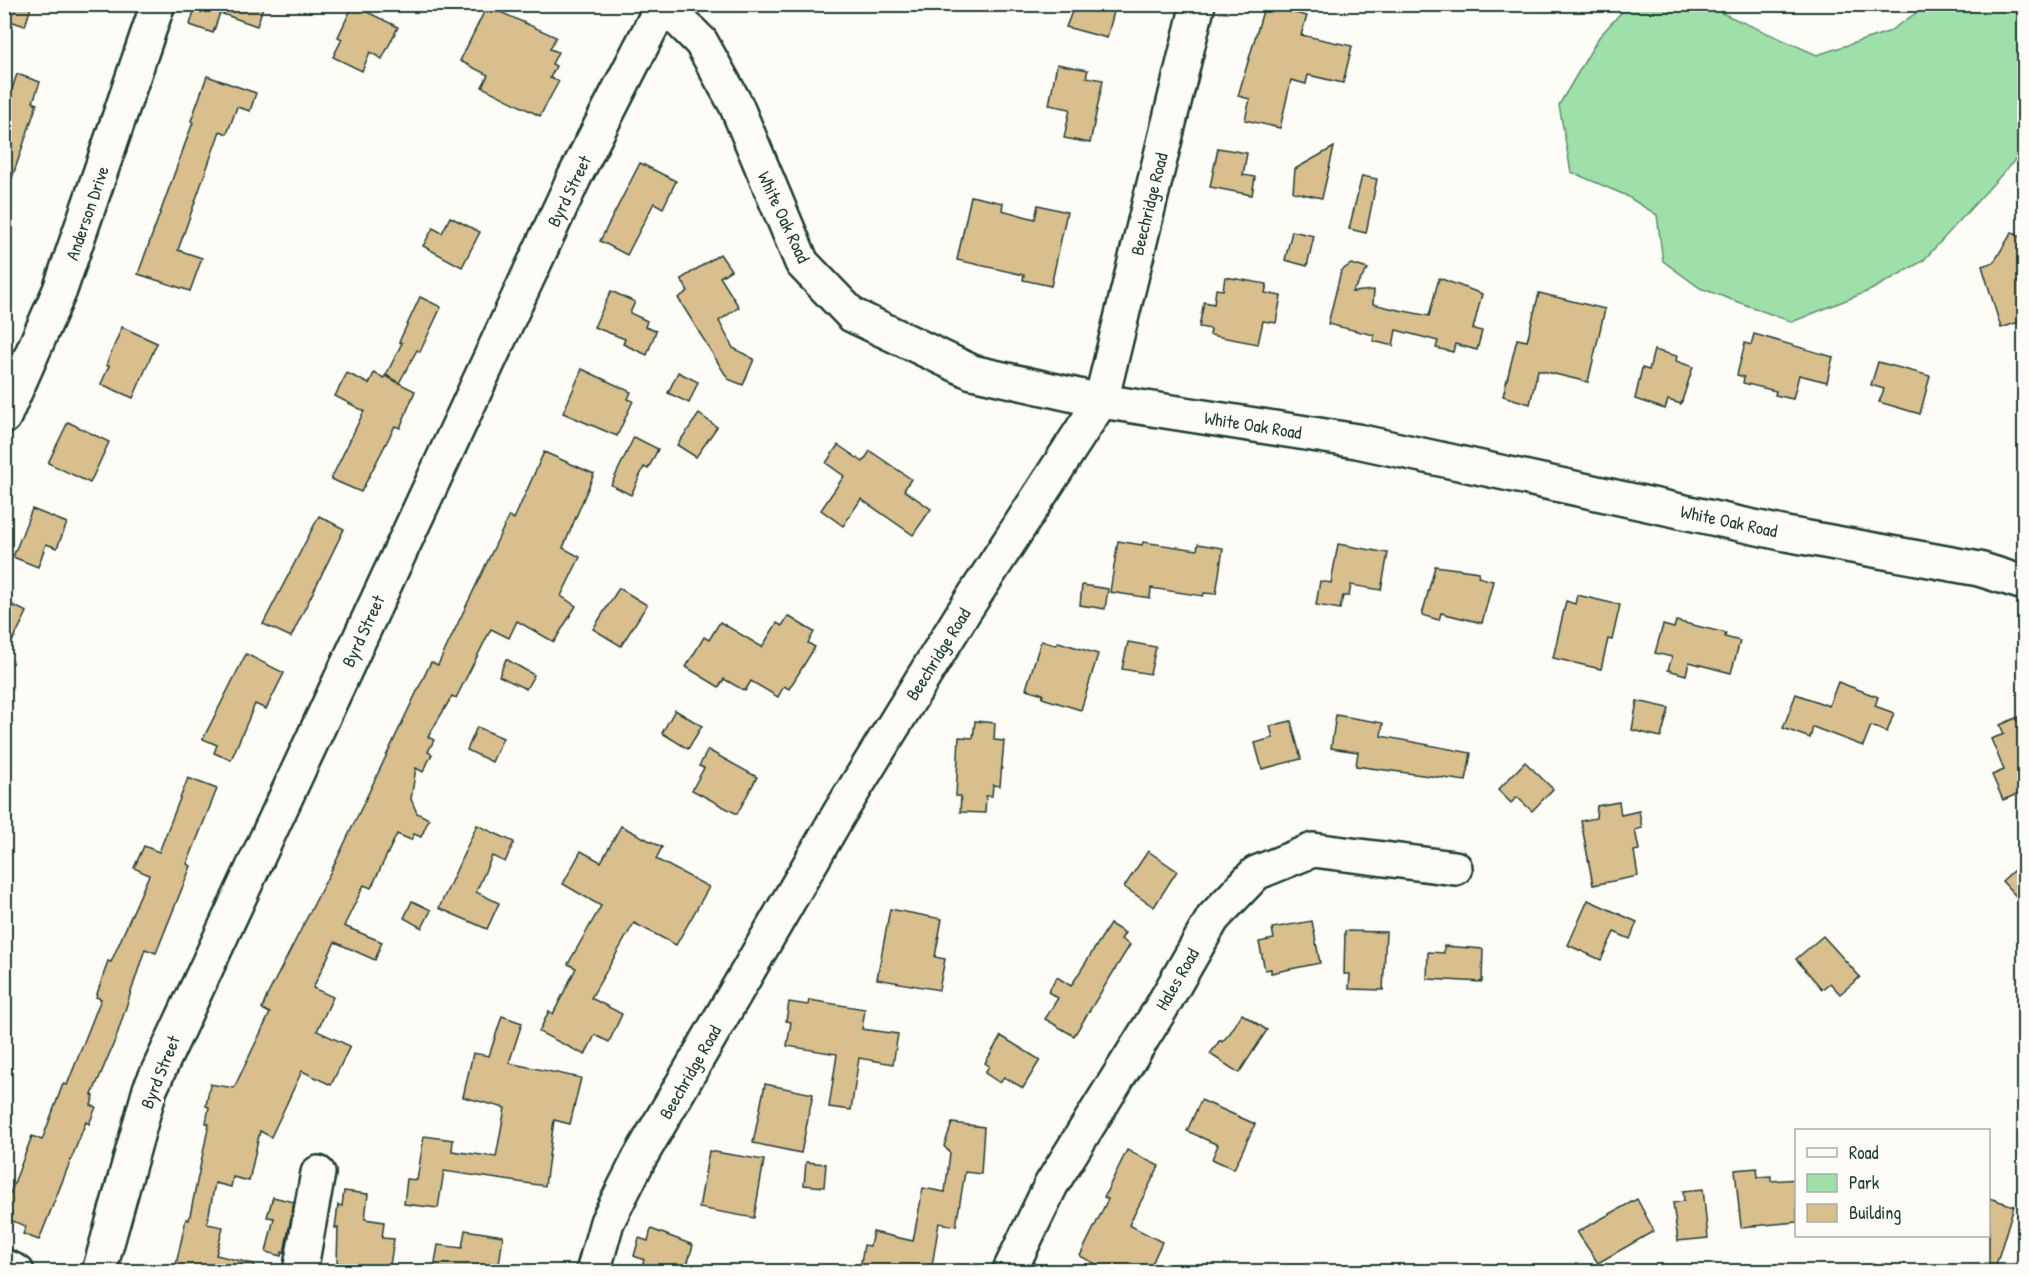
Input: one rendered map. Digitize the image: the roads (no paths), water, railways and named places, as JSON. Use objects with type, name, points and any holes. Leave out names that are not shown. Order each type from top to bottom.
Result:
[{"type":"street","name":"Anderson Drive","points":[[4,417],[60,290],[158,4]]},
{"type":"street","name":"White Oak Road","points":[[663,4],[700,42],[736,105],[802,263],[852,315],[972,372],[1101,401],[1357,441],[1786,534],[1979,569],[2025,583]]},
{"type":"street","name":"Byrd Street","points":[[99,1272],[150,1089],[574,178],[663,4]]},
{"type":"street","name":"Beechridge Road","points":[[593,1272],[607,1222],[639,1160],[839,814],[958,621],[1101,401],[1198,4]]},
{"type":"street","name":"Hales Road","points":[[1009,1272],[1051,1185],[1160,1010],[1213,918],[1256,873],[1313,850],[1455,868]]},
{"type":"street","points":[[300,1272],[318,1173]]},
{"type":"street","points":[[4,1266],[17,1272]]}]
